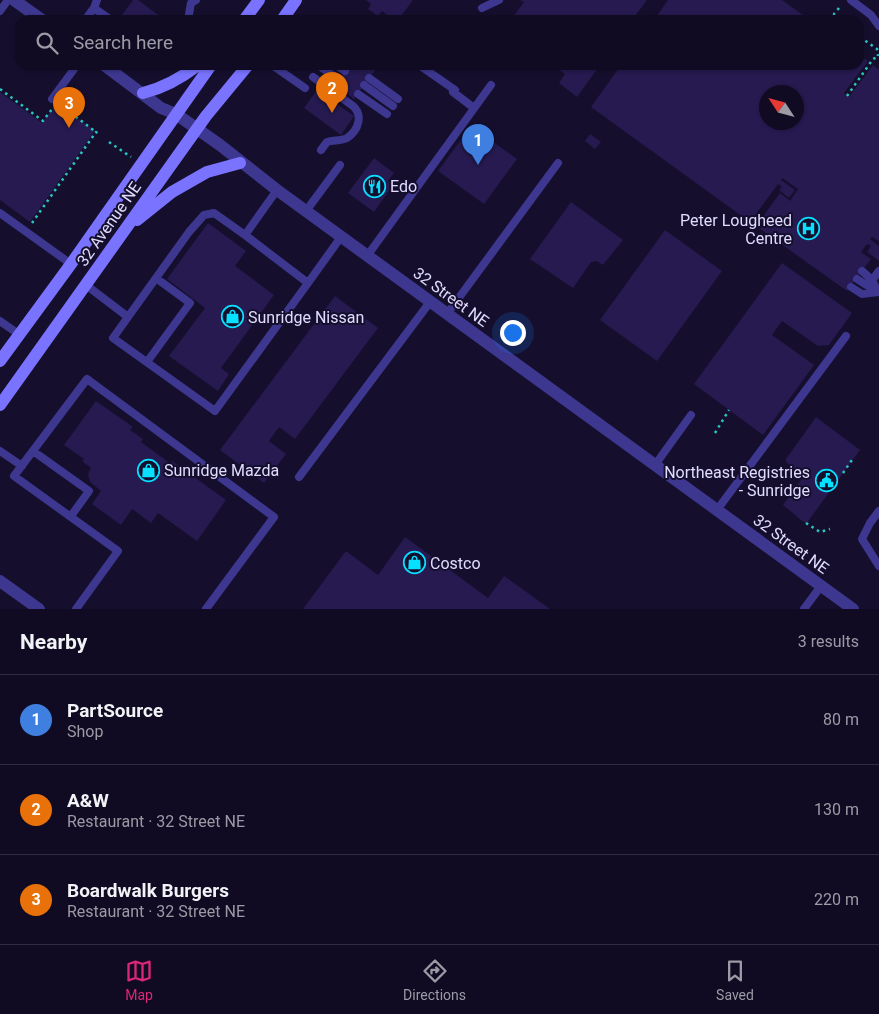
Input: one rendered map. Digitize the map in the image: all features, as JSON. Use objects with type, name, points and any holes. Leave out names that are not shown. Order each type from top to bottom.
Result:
[{"type":"main road","points":[[286,15],[296,0]]},
{"type":"main road","points":[[247,15],[255,1]]},
{"type":"main road","points":[[142,93],[159,89],[172,83],[191,70]]},
{"type":"main road","name":"32 Avenue NE","points":[[0,361],[71,264],[207,70]]},
{"type":"main road","name":"32 Avenue NE","points":[[0,406],[196,128],[244,70]]},
{"type":"main road","points":[[126,229],[172,192],[207,172],[240,162]]},
{"type":"street","points":[[14,0],[35,15]]},
{"type":"street","name":"32 Street NE","points":[[111,70],[161,108],[176,114],[220,145],[341,237],[853,609]]},
{"type":"street","points":[[0,582],[39,609]]},
{"type":"lane","points":[[0,11],[8,0]]},
{"type":"lane","points":[[482,8],[499,0]]},
{"type":"lane","points":[[851,0],[871,15],[879,26]]},
{"type":"lane","points":[[190,15],[194,2]]},
{"type":"lane","points":[[88,15],[96,4],[106,15]]},
{"type":"lane","points":[[54,103],[74,70]]},
{"type":"lane","points":[[279,70],[304,88]]},
{"type":"lane","points":[[325,70],[339,80]]},
{"type":"lane","points":[[426,70],[474,108]]},
{"type":"lane","points":[[313,77],[353,106],[358,111],[360,118],[358,124],[346,139],[327,142],[321,150]]},
{"type":"lane","points":[[366,82],[395,103]]},
{"type":"lane","points":[[367,256],[491,85]]},
{"type":"lane","points":[[358,94],[387,114]]},
{"type":"lane","points":[[447,314],[558,163]]},
{"type":"lane","points":[[306,211],[340,165]]},
{"type":"lane","points":[[245,235],[277,190]]},
{"type":"lane","points":[[0,213],[71,264]]},
{"type":"lane","points":[[308,283],[214,213],[204,216],[113,338],[215,411],[308,283],[341,237]]},
{"type":"lane","points":[[862,271],[879,292]]},
{"type":"lane","points":[[870,283],[879,271]]},
{"type":"lane","points":[[147,362],[190,303],[156,278]]},
{"type":"lane","points":[[856,279],[870,283]]},
{"type":"lane","points":[[86,285],[128,317]]},
{"type":"lane","points":[[851,287],[862,294],[879,292]]},
{"type":"lane","points":[[298,477],[430,302]]},
{"type":"lane","points":[[0,321],[20,335]]},
{"type":"lane","points":[[717,510],[846,336]]},
{"type":"lane","points":[[76,609],[118,551],[14,476],[87,379],[274,517],[206,609]]},
{"type":"lane","points":[[655,465],[691,415]]},
{"type":"lane","points":[[0,450],[22,466]]},
{"type":"lane","points":[[33,451],[88,492],[71,516]]},
{"type":"lane","points":[[879,511],[862,539],[879,566]]},
{"type":"lane","points":[[804,609],[821,586]]},
{"type":"path","points":[[835,15],[834,14],[839,8]]},
{"type":"path","points":[[847,96],[873,59],[879,57],[877,49],[864,40]]},
{"type":"path","points":[[0,89],[43,121],[54,103],[100,135]]},
{"type":"path","points":[[31,224],[95,131]]},
{"type":"path","points":[[109,142],[132,158]]},
{"type":"path","points":[[715,433],[729,410]]},
{"type":"path","points":[[843,473],[854,457]]},
{"type":"path","points":[[806,523],[820,532],[830,529]]},
{"type":"building","points":[[133,0],[138,0],[158,15],[122,15]]},
{"type":"building","points":[[366,0],[413,0],[402,15],[387,15],[382,11],[377,15],[368,9],[371,4]]},
{"type":"building","points":[[520,0],[647,0],[636,15],[515,15],[524,2]]},
{"type":"building","points":[[668,0],[782,0],[803,15],[658,15]]},
{"type":"building","name":"Peter Lougheed Centre","points":[[864,58],[868,61],[864,66]]},
{"type":"building","name":"Peter Lougheed Centre","points":[[873,65],[879,70],[879,241],[872,237],[870,239],[879,246],[879,261],[867,252],[871,246],[867,244],[861,252],[871,259],[847,291],[756,226],[780,193],[790,201],[798,189],[782,178],[781,180],[795,190],[789,198],[779,190],[782,187],[778,184],[750,222],[591,107],[617,70],[861,70],[844,93],[849,97]]},
{"type":"building","points":[[346,70],[375,70],[354,99],[335,85]]},
{"type":"building","points":[[560,70],[596,70],[577,97],[559,83],[565,74]]},
{"type":"building","points":[[317,90],[354,116],[341,135],[304,108]]},
{"type":"building","points":[[0,92],[42,123],[57,103],[95,131],[30,222],[0,200]]},
{"type":"building","points":[[471,126],[517,159],[484,204],[438,171]]},
{"type":"building","points":[[590,134],[601,142],[595,149],[585,141]]},
{"type":"building","points":[[374,158],[394,173],[388,181],[393,185],[374,212],[348,193]]},
{"type":"building","points":[[571,202],[623,240],[603,265],[597,261],[591,262],[573,288],[530,259]]},
{"type":"building","points":[[208,223],[246,251],[235,266],[274,295],[221,368],[229,374],[218,391],[169,356],[205,308],[167,279]]},
{"type":"building","points":[[665,230],[722,271],[657,361],[600,320]]},
{"type":"building","points":[[782,263],[852,313],[829,345],[818,346],[782,321],[772,335],[814,365],[763,435],[694,384]]},
{"type":"building","points":[[335,296],[378,328],[295,439],[279,427],[269,441],[286,454],[264,483],[220,450]]},
{"type":"building","points":[[96,401],[133,427],[130,430],[143,439],[141,442],[171,464],[172,461],[226,500],[197,541],[158,513],[151,523],[132,509],[121,525],[92,504],[101,491],[90,482],[88,474],[91,468],[82,461],[84,459],[64,445]]},
{"type":"building","points":[[816,417],[860,450],[806,524],[783,505],[804,476],[786,462],[786,459]]},
{"type":"building","name":"Costco","points":[[405,537],[488,598],[504,576],[550,609],[303,609],[346,551],[378,575]]},
{"type":"place","name":"A&W","points":[[332,113]]},
{"type":"place","name":"Boardwalk Burgers","points":[[69,128]]},
{"type":"place","name":"PartSource","points":[[478,165]]},
{"type":"place","name":"Edo","points":[[374,186]]},
{"type":"place","name":"Peter Lougheed Centre","points":[[808,229]]},
{"type":"place","name":"Sunridge Nissan","points":[[232,317]]},
{"type":"place","name":"Sunridge Mazda","points":[[148,470]]},
{"type":"place","name":"Northeast Registries - Sunridge","points":[[826,481]]},
{"type":"place","name":"Costco","points":[[414,563]]}]
